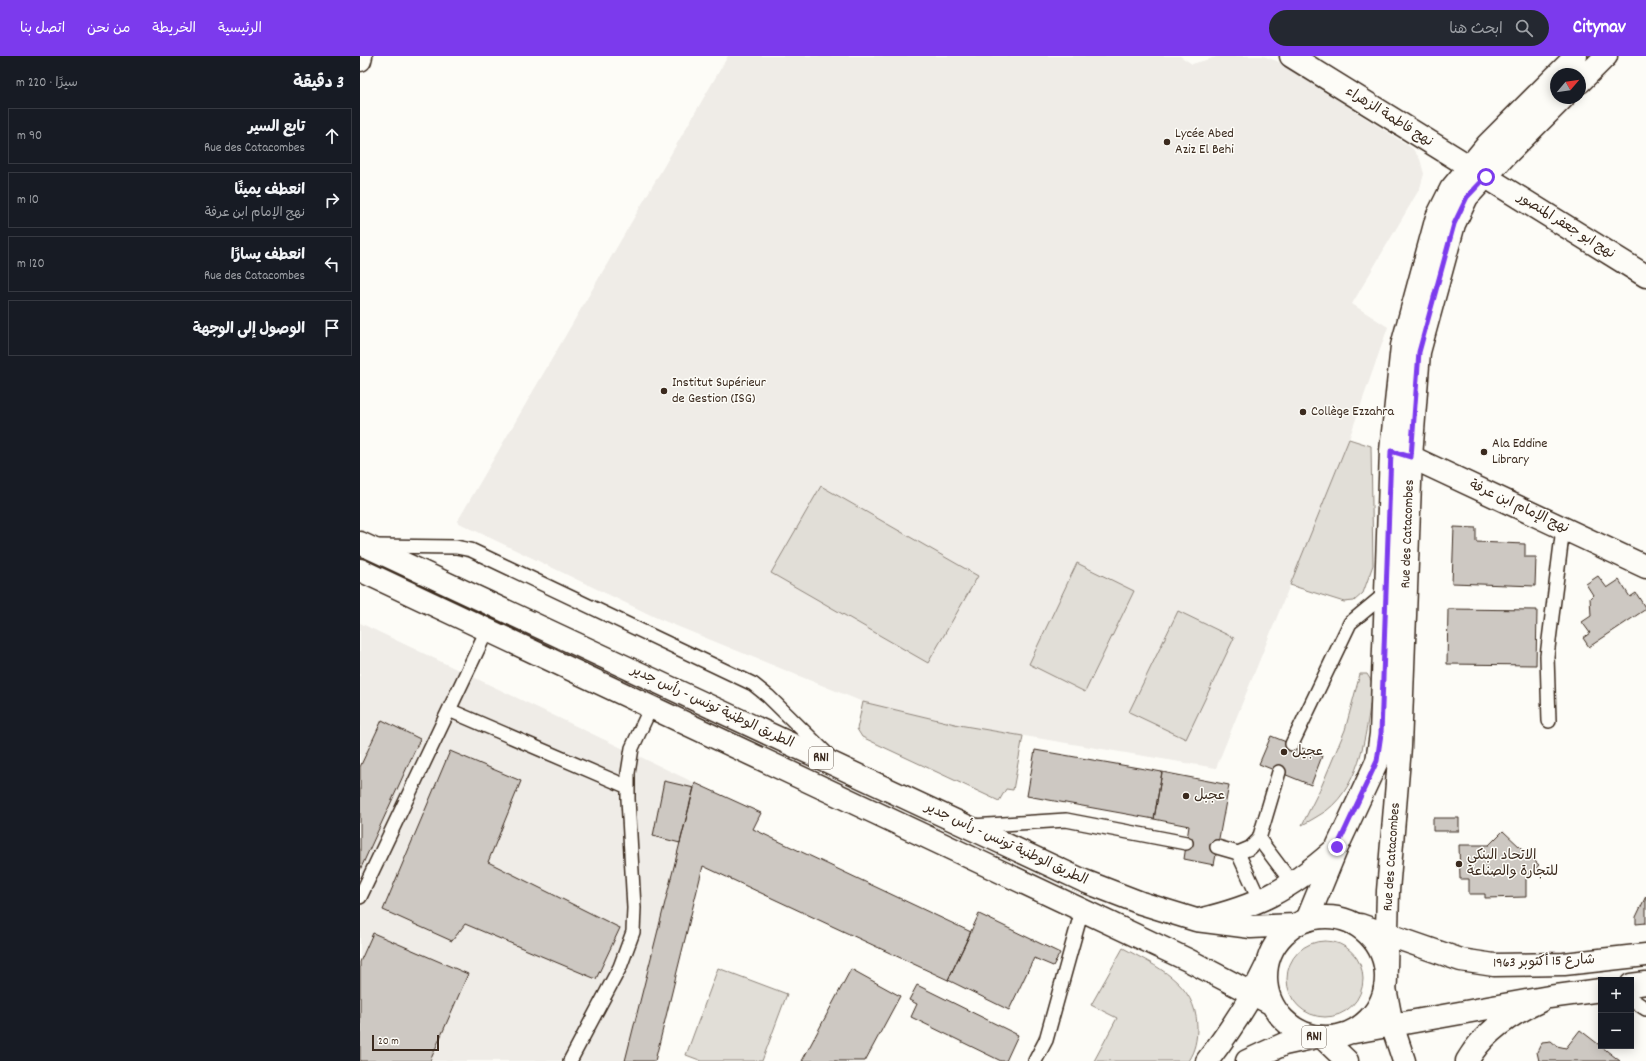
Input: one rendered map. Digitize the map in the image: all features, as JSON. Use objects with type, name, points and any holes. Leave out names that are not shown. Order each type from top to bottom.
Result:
[{"type":"main road","points":[[360,60],[361,56]]},
{"type":"main road","name":"نهج فاطمة الزهراء","points":[[1291,56],[1477,172]]},
{"type":"main road","points":[[1564,68],[1576,56]]},
{"type":"main road","points":[[1586,76],[1606,56]]},
{"type":"main road","name":"Rue des Catacombes","points":[[1301,922],[1377,761],[1381,734],[1385,594],[1401,454],[1419,352],[1454,224],[1467,197],[1488,144],[1550,82]]},
{"type":"main road","name":"Rue des Catacombes","points":[[1477,172],[1556,104]]},
{"type":"main road","name":"نهج ابو جعفر المنصور","points":[[1477,172],[1646,276]]},
{"type":"main road","name":"Rue des Catacombes","points":[[1386,978],[1388,891],[1400,747],[1401,454]]},
{"type":"main road","name":"نهج الإمام ابن عرفة","points":[[1401,454],[1646,567]]},
{"type":"main road","name":"الطريق الوطنية تونس - رأس جدير","points":[[363,544],[1084,881],[1141,903],[1196,920],[1250,927],[1301,922]]},
{"type":"main road","name":"الطريق الوطنية تونس - رأس جدير","points":[[360,570],[1188,960],[1263,1000]]},
{"type":"main road","points":[[1196,920],[1235,911],[1260,901],[1306,874],[1337,847]]},
{"type":"main road","name":"RN1","points":[[1301,922],[1330,917],[1353,923],[1365,931],[1375,941],[1382,954],[1386,978],[1379,1006],[1367,1022],[1350,1033]]},
{"type":"main road","points":[[1207,1061],[1232,1028],[1263,1000],[1266,967],[1272,950],[1282,936],[1301,922]]},
{"type":"main road","name":"شارع 15 أكتوبر 1963","points":[[1353,923],[1461,960],[1494,965],[1564,964],[1646,955]]},
{"type":"main road","points":[[1386,978],[1392,1026],[1404,1061]]},
{"type":"main road","points":[[1634,985],[1646,983]]},
{"type":"main road","name":"RN1","points":[[1263,1000],[1290,1026],[1303,1034],[1320,1038],[1337,1037],[1350,1033],[1549,997],[1598,990]]},
{"type":"main road","points":[[1467,1061],[1472,1052],[1492,1030],[1518,1011],[1549,997]]},
{"type":"main road","points":[[1247,1061],[1284,1044],[1320,1038],[1347,1061]]},
{"type":"lane","points":[[1549,721],[1547,656],[1563,528]]},
{"type":"lane","points":[[363,544],[456,547],[471,550],[753,684],[768,696],[839,767]]},
{"type":"lane","points":[[1292,744],[1350,623],[1385,594]]},
{"type":"lane","points":[[360,896],[487,630]]},
{"type":"lane","points":[[570,1061],[620,967],[632,932],[634,908],[628,787],[632,748],[651,707]]},
{"type":"lane","points":[[449,710],[628,787]]},
{"type":"lane","points":[[1217,848],[1238,853],[1250,848],[1259,839],[1279,772]]},
{"type":"lane","points":[[966,826],[1066,820],[1186,843]]},
{"type":"lane","points":[[1259,839],[1292,883]]},
{"type":"lane","points":[[1238,853],[1260,901]]},
{"type":"lane","points":[[1035,1061],[1046,1040],[1082,910]]},
{"type":"lane","points":[[1634,1001],[1646,1009]]},
{"type":"shaded area","points":[[728,56],[1180,56],[1192,64],[1220,56],[1263,56],[1277,61],[1412,148],[1420,159],[1424,174],[1420,188],[1352,304],[1388,327],[1349,439],[1216,768],[959,725],[863,702],[657,618],[457,522]]},
{"type":"shaded area","points":[[1349,439],[1371,446],[1373,565],[1363,593],[1354,601],[1344,602],[1290,585]]},
{"type":"shaded area","points":[[821,486],[978,576],[928,663],[771,573]]},
{"type":"shaded area","points":[[1077,563],[1134,591],[1085,692],[1029,664]]},
{"type":"shaded area","points":[[1178,611],[1234,638],[1186,739],[1129,712]]},
{"type":"shaded area","points":[[360,623],[695,783],[625,1061],[360,1061]]},
{"type":"shaded area","points":[[1360,674],[1367,674],[1373,684],[1365,735],[1356,770],[1338,799],[1326,811],[1302,825],[1322,785],[1345,730]]},
{"type":"shaded area","points":[[863,702],[959,725],[1023,736],[1013,790],[1006,789],[999,801],[862,737],[857,729]]},
{"type":"shaded area","points":[[1325,941],[1339,944],[1352,952],[1360,965],[1363,979],[1360,993],[1352,1006],[1339,1014],[1325,1017],[1311,1014],[1298,1006],[1290,993],[1287,979],[1290,965],[1298,952],[1311,944]]},
{"type":"shaded area","points":[[1123,948],[1161,969],[1182,987],[1190,998],[1195,1011],[1197,1031],[1194,1049],[1188,1061],[1094,1061],[1117,1018],[1091,1005]]},
{"type":"shaded area","points":[[718,968],[787,994],[762,1061],[702,1061],[686,1055]]},
{"type":"building","points":[[1454,527],[1476,528],[1476,542],[1525,544],[1525,557],[1536,557],[1535,586],[1452,583]]},
{"type":"building","points":[[1598,576],[1607,588],[1619,580],[1630,597],[1636,593],[1646,609],[1589,647],[1583,638],[1590,633],[1582,622],[1591,616],[1590,598],[1593,595],[1586,584]]},
{"type":"building","points":[[1448,609],[1537,610],[1536,665],[1447,664]]},
{"type":"building","points":[[382,720],[420,739],[360,870],[360,767]]},
{"type":"building","points":[[1271,736],[1322,756],[1311,785],[1259,764]]},
{"type":"building","points":[[1035,750],[1162,772],[1154,819],[1027,796]]},
{"type":"building","points":[[450,751],[521,781],[488,862],[620,928],[596,979],[465,924],[452,941],[383,910]]},
{"type":"building","points":[[1162,772],[1229,785],[1214,865],[1184,859],[1189,826],[1154,819]]},
{"type":"building","points":[[664,781],[694,788],[680,843],[653,836]]},
{"type":"building","points":[[695,783],[761,813],[753,829],[971,932],[948,980],[703,866],[655,1061],[625,1061]]},
{"type":"building","points":[[1433,818],[1459,818],[1459,831],[1433,831]]},
{"type":"building","points":[[1503,831],[1539,865],[1526,879],[1526,897],[1485,898],[1485,894],[1469,894],[1469,879],[1460,879],[1459,845],[1489,845]]},
{"type":"building","points":[[1646,896],[1646,923],[1636,924],[1636,917]]},
{"type":"building","points":[[979,914],[1060,953],[1053,966],[1034,958],[1009,1010],[948,980]]},
{"type":"building","points":[[373,933],[468,974],[430,1061],[360,1061],[360,962]]},
{"type":"building","points":[[851,969],[900,996],[865,1061],[802,1061]]},
{"type":"building","points":[[917,985],[1018,1035],[1006,1061],[1001,1061],[911,1017],[917,1004],[909,1000]]},
{"type":"building","points":[[1580,1030],[1598,1044],[1598,1049],[1605,1049],[1620,1061],[1539,1061],[1537,1052],[1542,1042],[1551,1041],[1557,1046],[1566,1048]]},
{"type":"place","name":"Lycée Abed Aziz El Behi","points":[[1167,142]]},
{"type":"place","name":"Institut Supérieur de Gestion (ISG)","points":[[664,391]]},
{"type":"place","name":"Collège Ezzahra","points":[[1303,412]]},
{"type":"place","name":"Ala Eddine Library","points":[[1484,452]]},
{"type":"place","name":"عجيل","points":[[1284,752]]},
{"type":"place","name":"عجبل","points":[[1186,796]]},
{"type":"place","name":"الاتحاد البنكي للتجارة والصناعة","points":[[1459,864]]},
{"type":"route","points":[[1337,847],[1377,761],[1381,734],[1391,451],[1411,457],[1419,352],[1454,224],[1467,197],[1486,177]]}]
